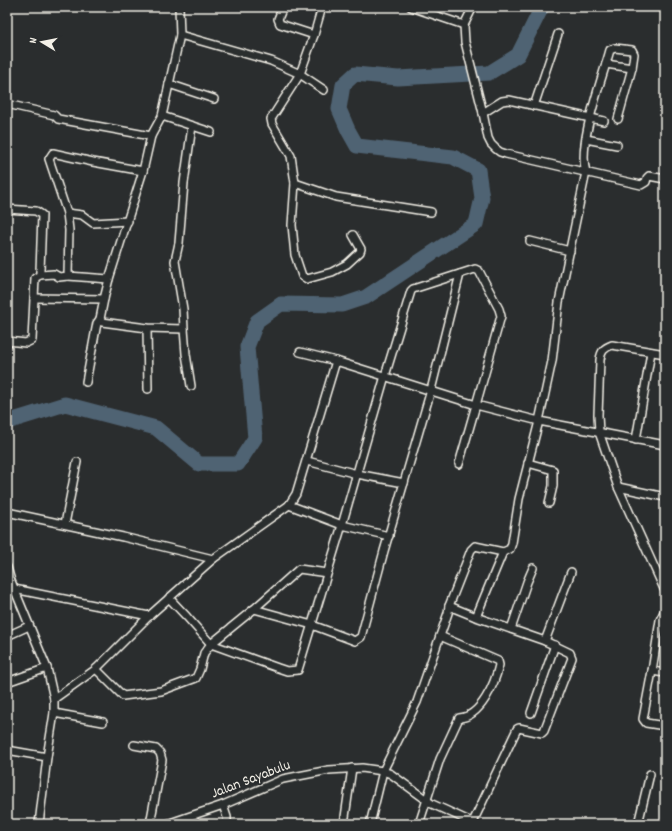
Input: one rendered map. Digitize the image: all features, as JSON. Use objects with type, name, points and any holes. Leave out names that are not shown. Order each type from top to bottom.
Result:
[{"type":"street","points":[[86,382],[109,279],[143,171],[151,136],[162,116],[180,35],[179,7]]},
{"type":"street","points":[[283,7],[278,18],[280,24],[314,35]]},
{"type":"street","points":[[322,7],[300,74],[272,119],[272,124],[291,156],[295,183],[292,225],[295,255],[302,276],[307,279],[332,272],[347,264],[360,252],[361,249],[353,235]]},
{"type":"street","points":[[411,7],[464,25]]},
{"type":"street","points":[[473,7],[464,25],[465,42],[488,138],[491,144],[500,152],[642,185],[646,182],[649,176],[665,179]]},
{"type":"street","points":[[534,106],[558,34]]},
{"type":"street","points":[[180,35],[271,61],[300,74],[324,90]]},
{"type":"street","points":[[370,824],[383,771],[417,702],[449,606],[472,548],[475,546],[503,552],[510,549],[512,543],[519,499],[539,421],[552,361],[559,302],[586,172],[583,155],[590,119],[610,50],[615,48],[632,50],[634,54],[632,68],[618,119]]},
{"type":"street","points":[[606,64],[632,68]]},
{"type":"street","points":[[169,84],[214,99]]},
{"type":"street","points":[[482,110],[502,101],[509,100],[604,122]]},
{"type":"street","points":[[7,104],[54,115],[58,120],[151,136]]},
{"type":"street","points":[[162,116],[211,132]]},
{"type":"street","points":[[191,386],[186,354],[183,309],[175,261],[192,126]]},
{"type":"street","points":[[586,139],[617,145]]},
{"type":"street","points":[[68,276],[69,230],[67,212],[49,159],[53,152],[93,162],[143,171]]},
{"type":"street","points":[[295,183],[336,197],[430,212]]},
{"type":"street","points":[[7,209],[36,211],[42,215],[40,275]]},
{"type":"street","points":[[67,212],[82,215],[93,223],[128,221]]},
{"type":"street","points":[[530,241],[570,251]]},
{"type":"street","points":[[169,598],[211,644],[278,668],[295,671],[298,670],[411,291],[430,282],[474,269],[479,271],[483,276],[501,316],[459,464]]},
{"type":"street","points":[[7,341],[26,343],[32,340],[35,278],[40,275],[54,274],[59,277],[68,276],[109,279]]},
{"type":"street","points":[[254,609],[312,625],[354,641],[361,637],[431,390],[460,274]]},
{"type":"street","points":[[34,298],[104,299]]},
{"type":"street","points":[[100,319],[105,323],[147,328],[184,329]]},
{"type":"street","points":[[147,328],[148,389]]},
{"type":"street","points":[[665,354],[612,345],[605,348],[601,353],[600,360],[598,415],[599,432],[618,487],[665,591]]},
{"type":"street","points":[[300,352],[336,361],[476,405],[553,424],[665,445]]},
{"type":"street","points":[[636,440],[651,352]]},
{"type":"street","points":[[54,699],[96,668],[149,616],[213,559],[289,505],[296,494],[307,461],[336,361]]},
{"type":"street","points":[[307,461],[357,474],[404,483]]},
{"type":"street","points":[[65,524],[78,462]]},
{"type":"street","points":[[528,463],[553,470],[553,486],[549,503]]},
{"type":"street","points":[[618,487],[665,497]]},
{"type":"street","points":[[289,505],[342,525],[389,536]]},
{"type":"street","points":[[7,512],[65,524],[213,559]]},
{"type":"street","points":[[476,617],[503,552]]},
{"type":"street","points":[[7,567],[11,584],[47,668],[54,699],[54,713],[39,824]]},
{"type":"street","points":[[511,629],[533,568]]},
{"type":"street","points":[[96,668],[123,696],[161,691],[196,678],[204,653],[211,644],[254,609],[299,569],[328,573]]},
{"type":"street","points":[[545,641],[571,572]]},
{"type":"street","points":[[11,584],[149,616]]},
{"type":"street","points":[[449,606],[555,645],[570,653],[572,658],[544,731],[542,733],[518,729],[474,824]]},
{"type":"street","points":[[665,610],[660,620],[643,720],[646,723],[665,726]]},
{"type":"street","points":[[7,636],[29,626]]},
{"type":"street","points":[[419,824],[440,759],[458,721],[460,718],[469,716],[474,712],[490,692],[499,665],[498,661],[440,636]]},
{"type":"street","points":[[531,713],[555,645]]},
{"type":"street","points":[[7,682],[47,668]]},
{"type":"street","points":[[652,671],[665,673]]},
{"type":"street","points":[[54,713],[103,722]]},
{"type":"street","points":[[134,745],[156,749],[160,753],[162,760],[150,824]]},
{"type":"street","points":[[7,750],[47,757]]},
{"type":"street","points":[[344,824],[352,768]]},
{"type":"street","name":"Jalan Sayabulu","points":[[168,824],[223,805],[283,779],[321,771],[362,768],[383,771],[391,774],[427,800],[474,824]]},
{"type":"street","points":[[638,824],[650,774]]},
{"type":"street","points":[[223,805],[227,817],[226,824]]},
{"type":"waterway","points":[[7,422],[65,404],[156,428],[199,464],[238,464],[255,438],[247,347],[257,321],[281,304],[342,305],[366,297],[476,224],[482,198],[478,170],[453,157],[357,146],[339,109],[343,85],[355,74],[398,78],[489,73],[518,55],[542,7]]}]
